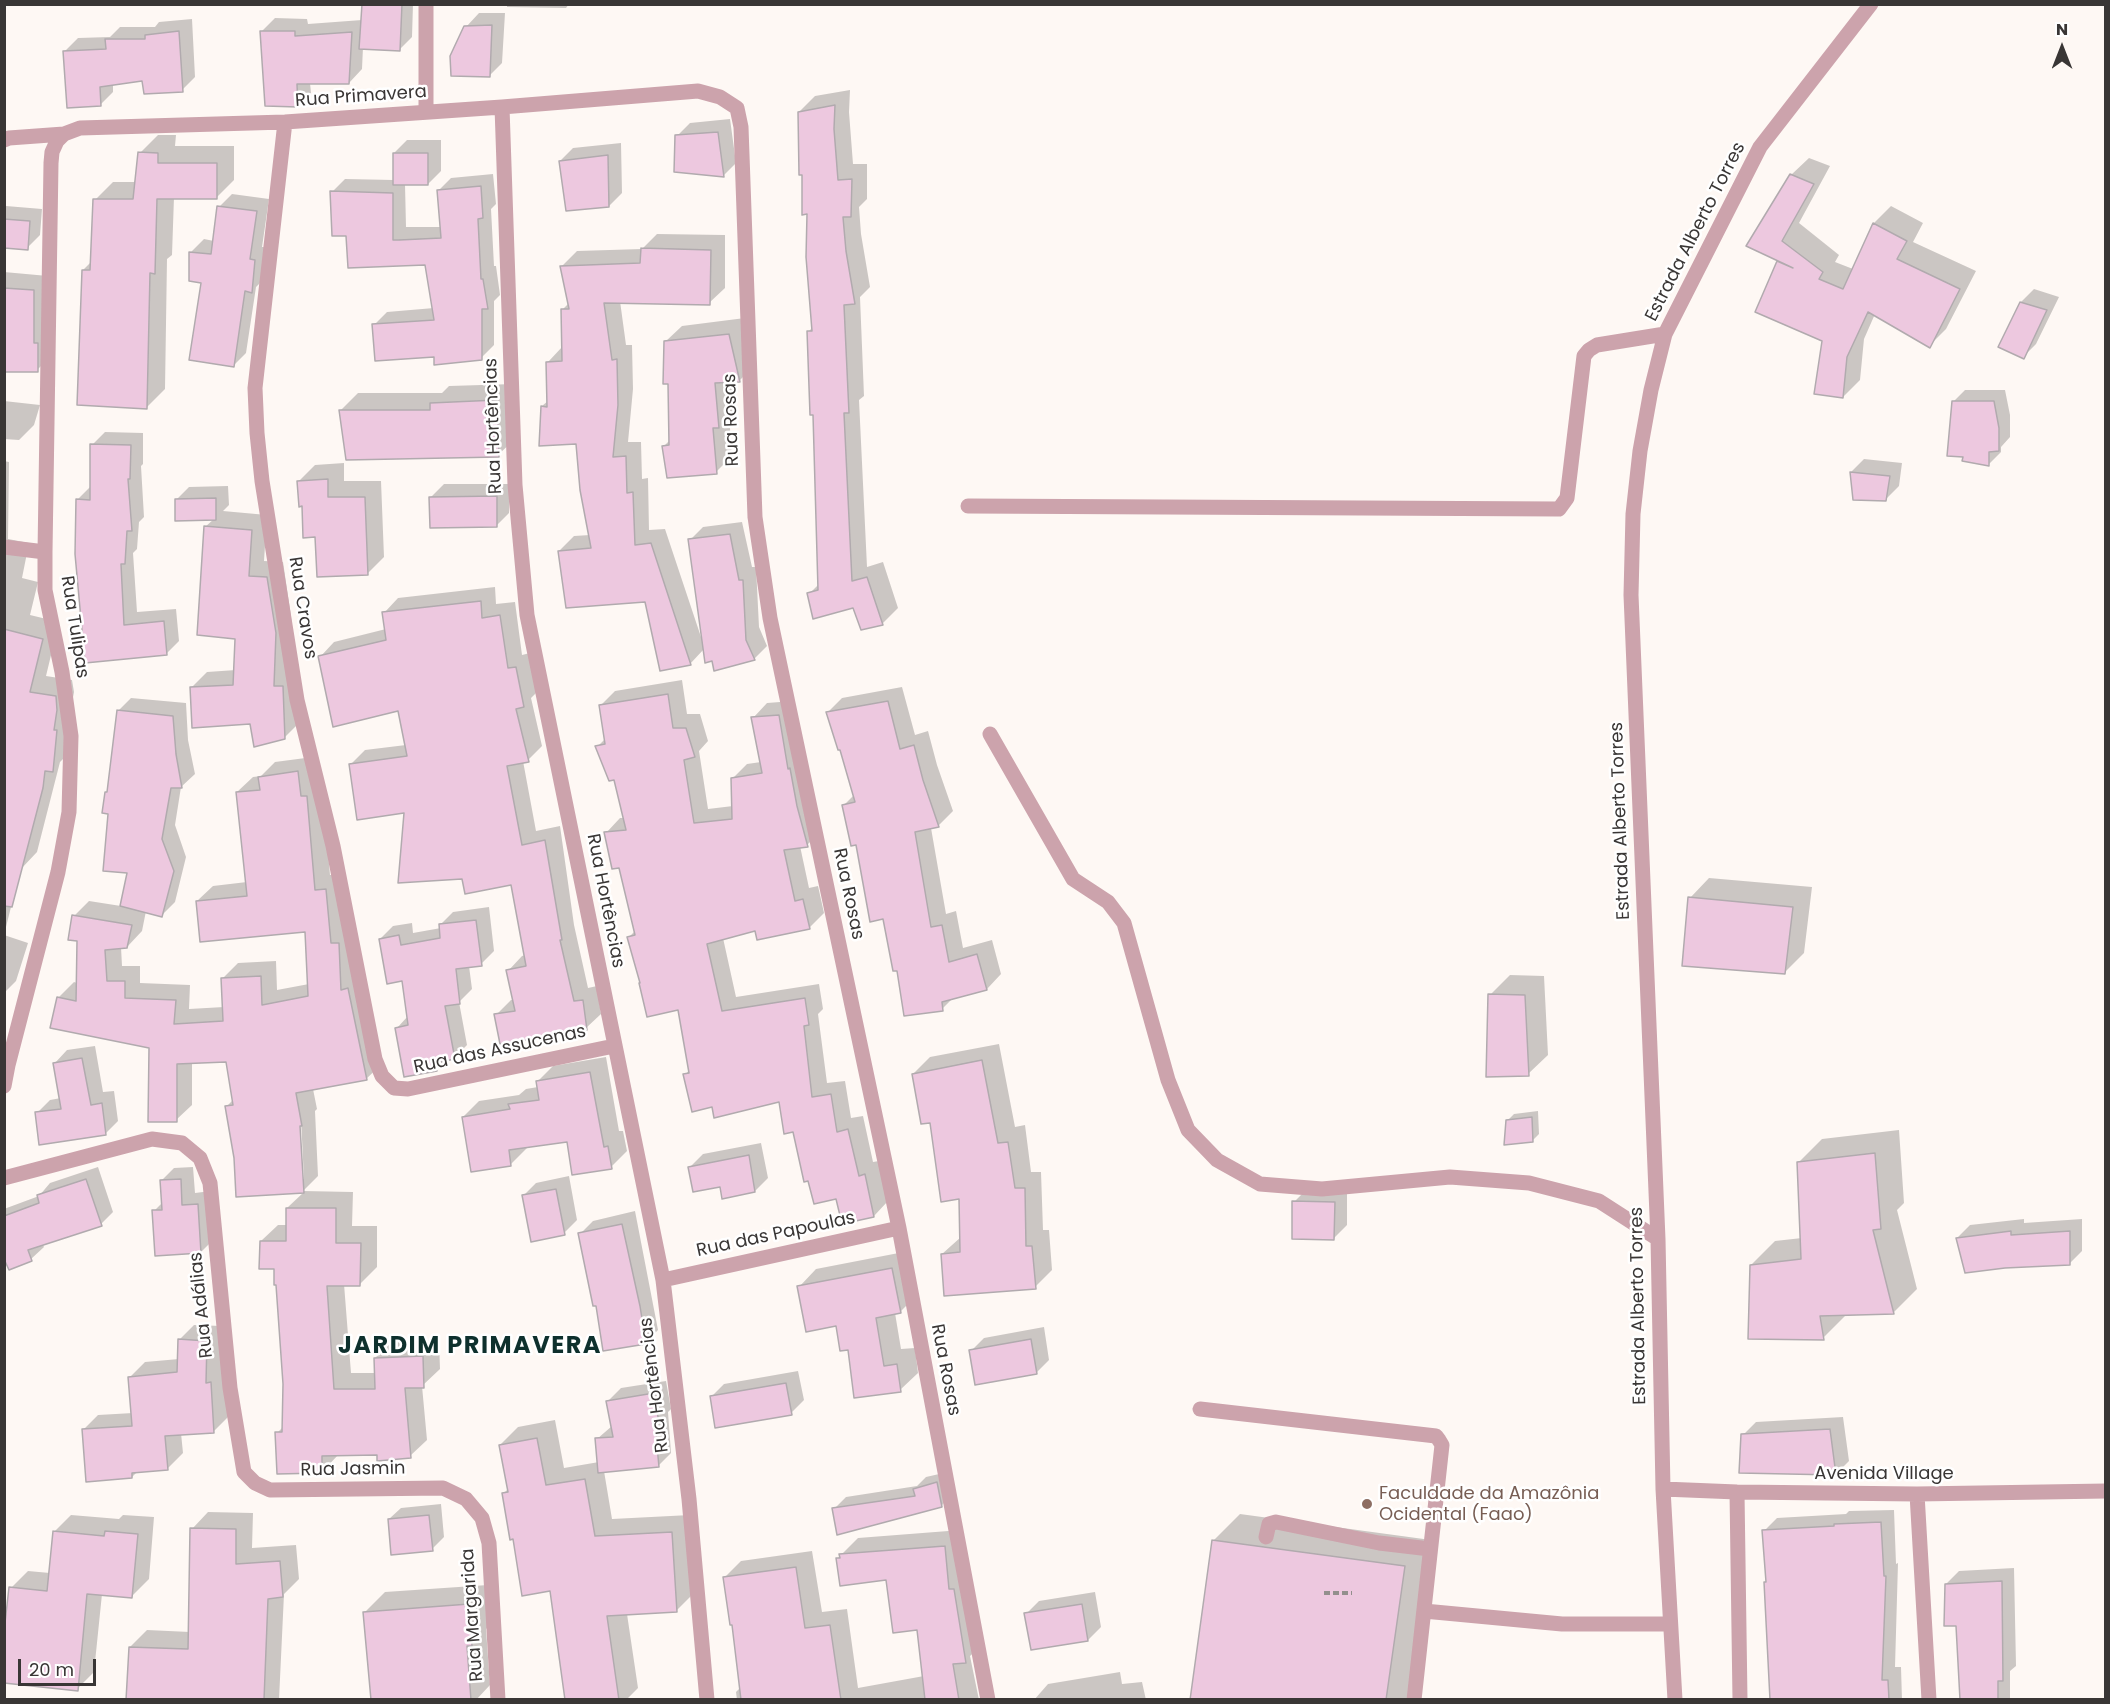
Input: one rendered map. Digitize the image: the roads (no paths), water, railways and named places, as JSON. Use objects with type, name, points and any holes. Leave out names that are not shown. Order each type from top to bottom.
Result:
[{"type":"street","points":[[426,4],[426,112]]},
{"type":"street","name":"Estrada Alberto Torres","points":[[1675,1700],[1663,1490],[1658,1239],[1631,595],[1634,514],[1640,451],[1651,390],[1665,334],[1760,147],[1871,4]]},
{"type":"street","name":"Rua Primavera","points":[[4,140],[64,134],[80,129],[285,122],[502,107],[698,90],[720,97]]},
{"type":"street","name":"Rua Rosas","points":[[720,97],[736,108],[741,127],[754,517],[770,618],[899,1228],[988,1700]]},
{"type":"street","name":"Rua Hortências","points":[[502,107],[515,485],[527,615],[663,1280],[689,1499],[707,1700]]},
{"type":"street","name":"Rua Cravos","points":[[285,122],[255,388],[262,481],[297,700],[333,846],[375,1059],[382,1076],[394,1088]]},
{"type":"street","name":"Rua Tulipas","points":[[4,1086],[58,872],[69,812],[71,736],[62,672],[45,590],[51,164],[52,152],[57,141],[64,134]]},
{"type":"street","points":[[969,506],[1559,509],[1567,498],[1584,356],[1588,350],[1597,345],[1665,334]]},
{"type":"street","points":[[4,547],[45,552]]},
{"type":"street","points":[[990,734],[1073,879],[1108,902],[1124,923],[1168,1080],[1188,1130],[1217,1160],[1260,1184],[1322,1189],[1450,1177],[1529,1183],[1599,1201],[1658,1239]]},
{"type":"street","name":"Rua das Assucenas","points":[[394,1088],[408,1089],[614,1046]]},
{"type":"street","name":"Rua Adálias","points":[[4,1178],[152,1138],[182,1143],[200,1158],[210,1183],[230,1388],[244,1472]]},
{"type":"street","name":"Rua das Papoulas","points":[[663,1280],[899,1228]]},
{"type":"street","points":[[1200,1409],[1436,1436],[1442,1445],[1414,1700]]},
{"type":"street","name":"Rua Jasmin","points":[[244,1472],[255,1483],[270,1490],[443,1488],[466,1498]]},
{"type":"street","name":"Avenida Village","points":[[1663,1490],[1917,1494],[2106,1491]]},
{"type":"street","points":[[1737,1492],[1740,1700]]},
{"type":"street","points":[[1917,1494],[1929,1700]]},
{"type":"street","name":"Rua Margarida","points":[[466,1498],[482,1518],[489,1543],[498,1700]]},
{"type":"street","points":[[1266,1537],[1269,1524],[1276,1522],[1379,1543],[1430,1549]]},
{"type":"street","points":[[1424,1611],[1562,1624],[1669,1624]]},
{"type":"place","name":"Faculdade da Amazônia Ocidental (Faao)","points":[[1367,1504]]},
{"type":"district","name":"JARDIM PRIMAVERA","points":[[470,1347]]}]
